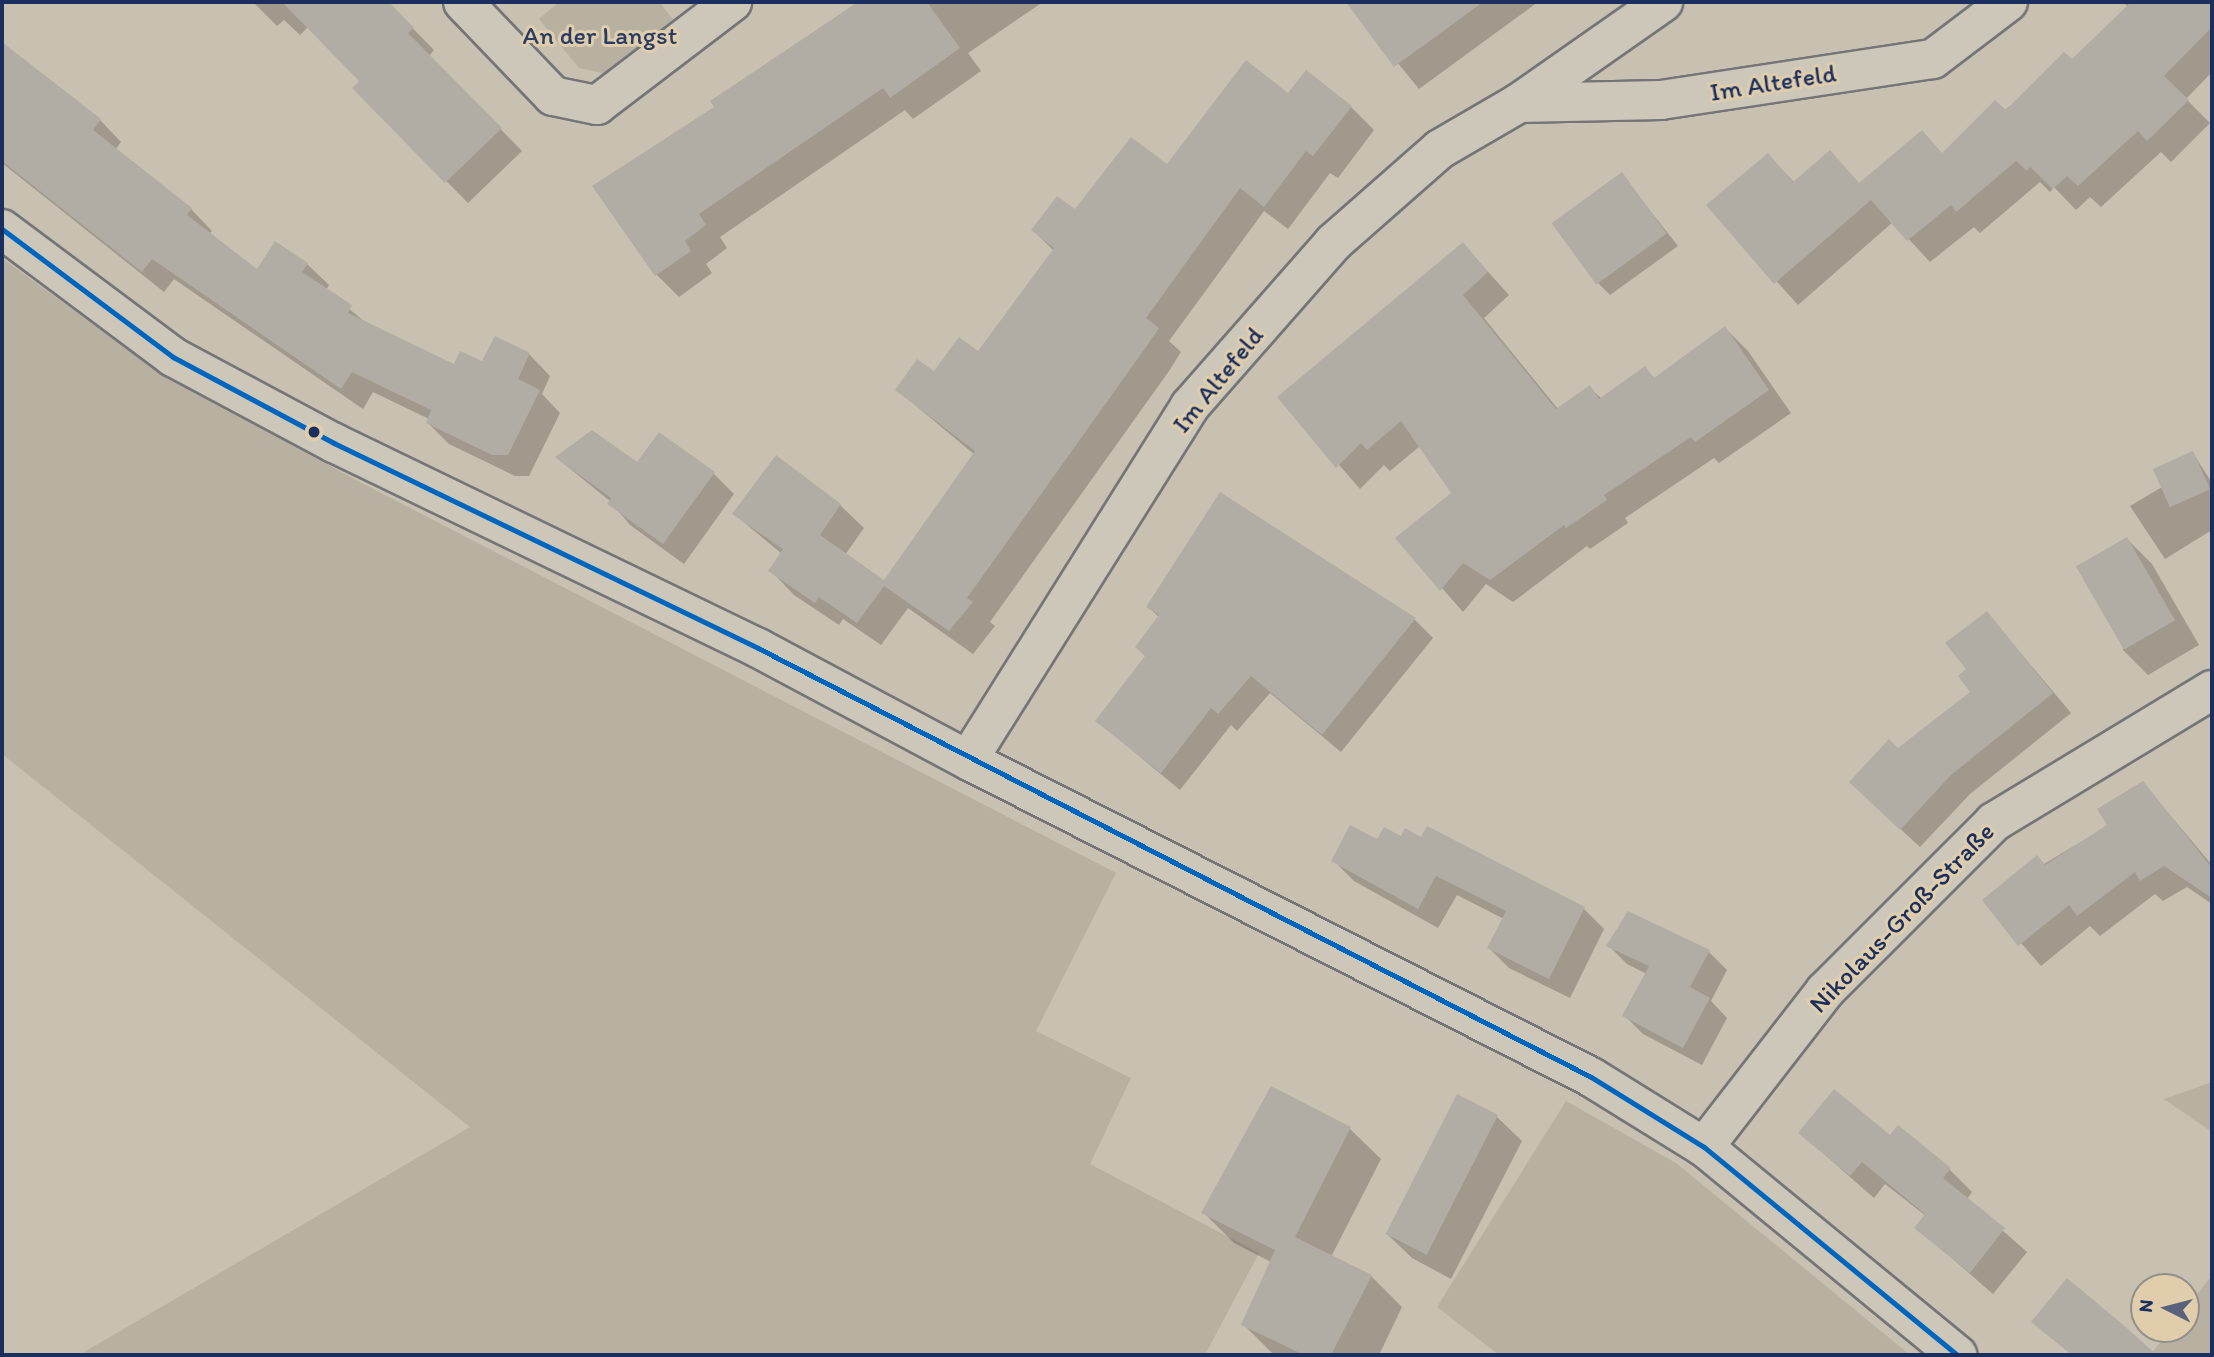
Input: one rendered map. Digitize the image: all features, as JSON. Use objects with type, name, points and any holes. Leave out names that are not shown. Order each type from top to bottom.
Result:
[{"type":"street","points":[[463,2],[553,96],[597,105],[732,2]]},
{"type":"street","name":"Im Altefeld","points":[[968,760],[1191,406],[1334,243],[1440,149],[1519,103],[1663,2]]},
{"type":"street","name":"Im Altefeld","points":[[1519,103],[1661,100],[1933,59],[2008,2]]},
{"type":"street","points":[[2,229],[173,357],[334,443],[758,648],[968,760],[1591,1077],[1704,1147],[1957,1355]]},
{"type":"street","name":"Nikolaus-Groß-Straße","points":[[1704,1147],[1825,991],[1994,822],[2212,690]]},
{"type":"green space","name":"An der Langst","points":[[559,2],[659,2],[673,19],[606,74],[579,68],[539,19]]},
{"type":"green space","points":[[2,258],[162,375],[356,480],[1116,873],[1036,1031],[1131,1078],[1090,1164],[1259,1253],[1205,1355],[79,1355],[470,1127],[2,754]]},
{"type":"green space","points":[[2212,1082],[2212,1132],[2164,1099]]},
{"type":"green space","points":[[1566,1101],[1676,1163],[1910,1355],[1499,1355],[1437,1307]]},
{"type":"green space","points":[[2212,1275],[2212,1355],[2150,1355],[2160,1343],[2200,1343],[2200,1291]]},
{"type":"building","points":[[282,2],[389,2],[414,28],[408,33],[502,128],[445,183],[352,88],[359,81]]},
{"type":"building","points":[[858,2],[927,2],[960,48],[890,98],[883,88],[699,214],[706,225],[685,241],[691,251],[655,276],[592,186],[714,107],[710,101]]},
{"type":"building","points":[[1346,2],[1483,2],[1394,67]]},
{"type":"building","points":[[2131,2],[2212,2],[2212,27],[2164,76],[2189,100],[2147,141],[2138,131],[2078,186],[2067,176],[2053,189],[2030,167],[2027,171],[2016,161],[1956,212],[1951,205],[1907,241],[1871,200],[1774,284],[1706,205],[1768,153],[1793,182],[1830,150],[1859,183],[1922,130],[1942,153],[1995,100],[2006,110],[2064,52],[2072,59]]},
{"type":"building","points":[[2,42],[101,119],[93,130],[192,208],[187,215],[257,269],[275,241],[308,263],[302,272],[352,305],[348,313],[454,364],[460,351],[482,361],[495,336],[530,353],[518,379],[540,390],[508,455],[492,455],[426,423],[431,410],[352,372],[341,389],[152,259],[142,272],[2,161]]},
{"type":"building","points":[[1246,60],[1288,93],[1306,70],[1352,106],[1313,156],[1306,151],[1264,207],[1240,188],[1146,318],[1159,328],[967,598],[973,602],[949,631],[884,586],[857,623],[819,597],[815,603],[768,571],[783,549],[732,514],[776,455],[841,504],[820,535],[884,580],[975,451],[895,390],[917,359],[934,371],[959,337],[978,351],[1054,248],[1031,230],[1057,196],[1075,209],[1131,137],[1167,164]]},
{"type":"building","points":[[1622,172],[1667,233],[1596,285],[1552,223]]},
{"type":"building","points":[[1463,242],[1488,272],[1463,295],[1556,409],[1590,385],[1599,399],[1645,366],[1654,378],[1725,326],[1769,390],[1695,442],[1691,437],[1604,495],[1607,500],[1566,528],[1564,525],[1490,580],[1463,563],[1440,591],[1395,538],[1451,493],[1401,421],[1367,450],[1361,443],[1336,468],[1277,397]]},
{"type":"building","points":[[592,430],[637,462],[659,432],[715,472],[663,544],[607,504],[611,498],[555,457]]},
{"type":"building","points":[[2193,451],[2210,489],[2170,507],[2153,469]]},
{"type":"building","points":[[1220,492],[1416,618],[1322,735],[1251,676],[1218,714],[1211,708],[1161,773],[1095,721],[1145,656],[1135,647],[1159,615],[1146,607]]},
{"type":"building","points":[[2127,537],[2175,620],[2124,650],[2076,567]]},
{"type":"building","points":[[1987,611],[2053,693],[1951,775],[1900,830],[1849,782],[1889,739],[1898,748],[1970,692],[1958,676],[1966,669],[1945,643]]},
{"type":"building","points":[[2143,781],[2212,868],[2212,898],[2164,866],[2140,881],[2135,872],[2077,916],[2069,905],[2018,946],[1982,900],[2037,855],[2045,865],[2107,825],[2097,809]]},
{"type":"building","points":[[1350,825],[1377,839],[1384,827],[1401,836],[1405,828],[1421,837],[1427,826],[1585,907],[1549,979],[1487,948],[1506,911],[1436,876],[1418,909],[1331,861]]},
{"type":"building","points":[[1628,911],[1710,950],[1690,987],[1710,998],[1683,1048],[1622,1016],[1649,966],[1606,946]]},
{"type":"building","points":[[1271,1086],[1351,1127],[1295,1237],[1372,1275],[1331,1355],[1304,1355],[1241,1325],[1275,1250],[1201,1213]]},
{"type":"building","points":[[1834,1089],[1890,1135],[1898,1125],[1951,1168],[1943,1178],[2005,1228],[1970,1273],[1914,1228],[1925,1214],[1862,1162],[1850,1176],[1798,1133]]},
{"type":"building","points":[[1457,1094],[1498,1115],[1427,1255],[1386,1234]]},
{"type":"building","points":[[2067,1278],[2130,1331],[2130,1343],[2144,1343],[2157,1355],[2072,1355],[2031,1322]]},
{"type":"transit line","points":[[2,229],[173,357],[334,443],[758,648],[1591,1077],[1704,1147],[1957,1355]]}]
